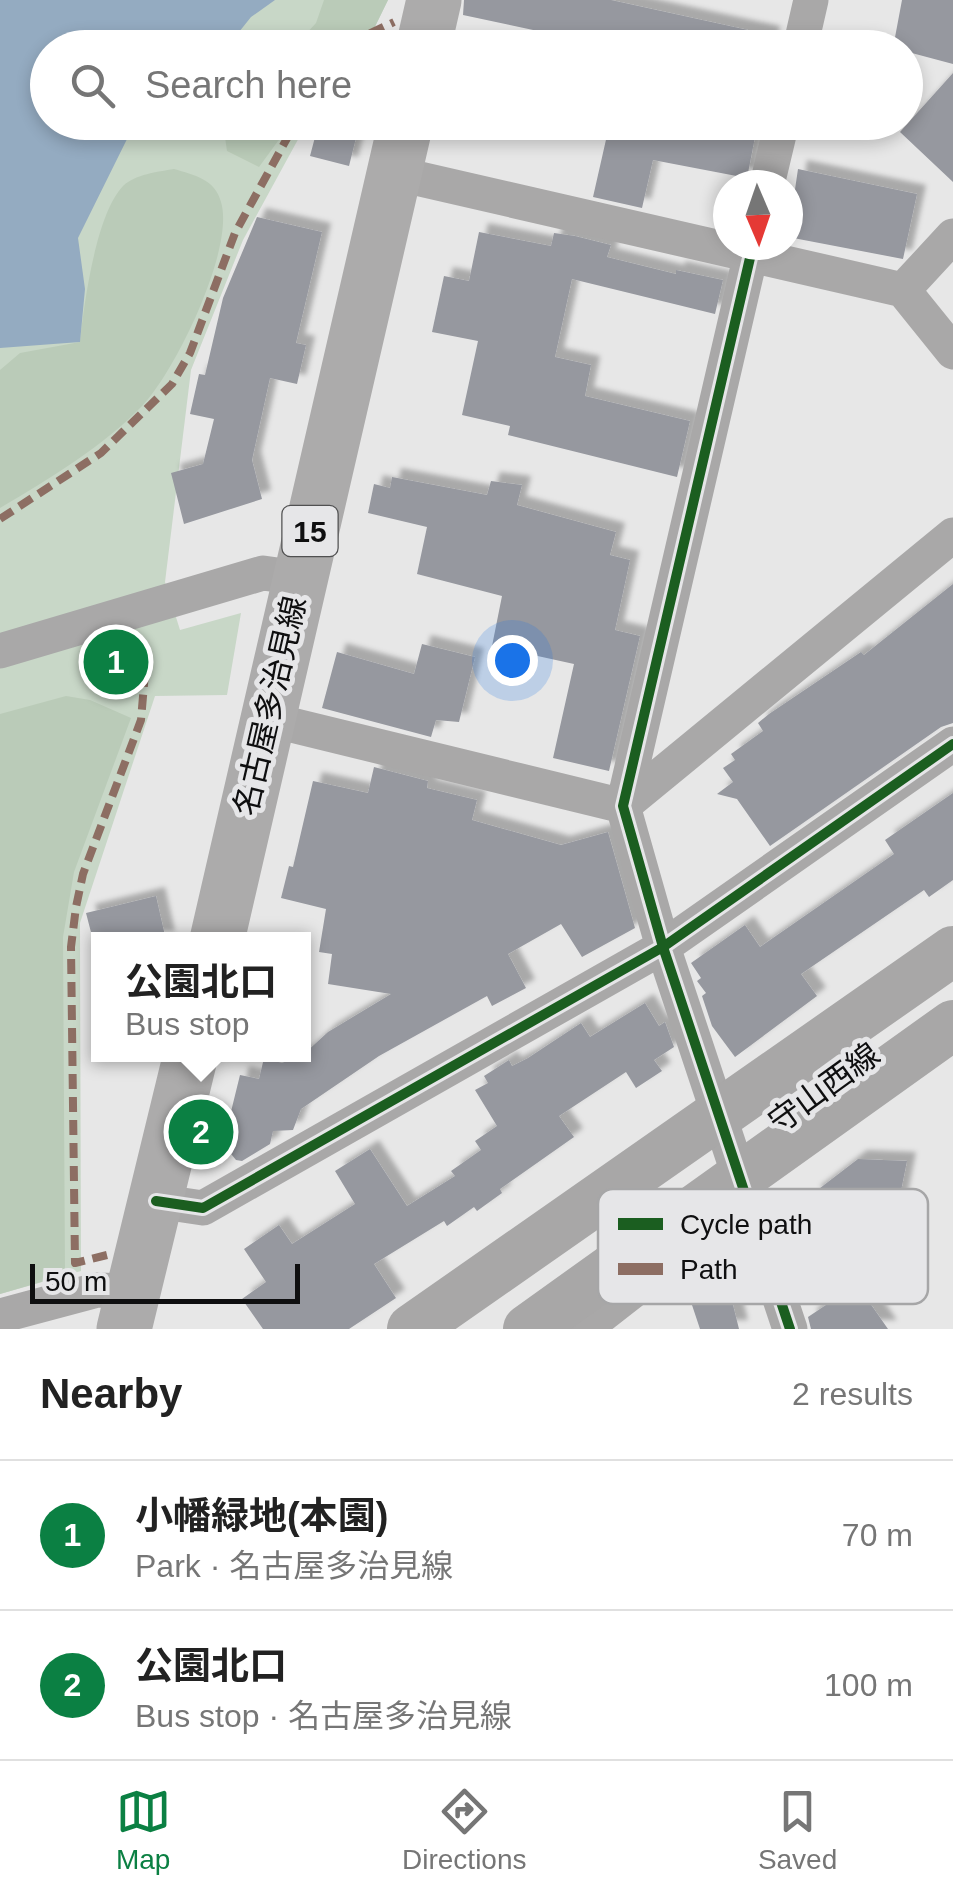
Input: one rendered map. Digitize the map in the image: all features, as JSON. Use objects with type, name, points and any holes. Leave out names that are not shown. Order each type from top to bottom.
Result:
[{"type":"main road","points":[[427,30],[434,0]]},
{"type":"main road","name":"名古屋多治見線","points":[[219,932],[400,148]]},
{"type":"main road","name":"守山西線","points":[[612,1189],[953,951]]},
{"type":"main road","name":"守山西線","points":[[744,1189],[953,1026]]},
{"type":"main road","points":[[128,1310],[189,1062]]},
{"type":"main road","name":"守山西線","points":[[412,1329],[598,1199]]},
{"type":"main road","name":"守山西線","points":[[528,1329],[598,1284]]},
{"type":"street","points":[[804,30],[811,0]]},
{"type":"street","points":[[771,170],[778,140]]},
{"type":"street","points":[[400,148],[713,241]]},
{"type":"street","points":[[904,290],[953,236]]},
{"type":"street","points":[[744,1189],[663,947],[623,806],[749,260]]},
{"type":"street","points":[[783,260],[904,290],[953,352]]},
{"type":"street","points":[[623,806],[953,535]]},
{"type":"street","points":[[0,651],[263,573],[298,578]]},
{"type":"street","points":[[267,719],[623,806]]},
{"type":"street","points":[[156,1201],[203,1208],[663,947],[953,744]]},
{"type":"street","points":[[0,1316],[97,1290],[128,1310]]},
{"type":"street","points":[[584,1329],[613,1304]]},
{"type":"street","points":[[782,1304],[790,1329]]},
{"type":"green space","points":[[0,0],[388,0],[373,30],[30,30],[30,140],[298,140],[243,240],[191,370],[165,582],[180,630],[241,613],[227,695],[155,696],[80,923],[81,1271],[0,1294]]},
{"type":"green space","points":[[324,0],[388,0],[373,30],[310,30]]},
{"type":"green space","points":[[225,140],[279,140],[259,167],[227,151]]},
{"type":"green space","points":[[174,169],[203,179],[214,188],[221,202],[223,222],[211,277],[186,338],[156,388],[128,420],[75,461],[0,508],[0,370],[20,353],[80,342],[93,260],[114,199],[134,179]]},
{"type":"green space","points":[[66,696],[90,700],[131,718],[74,872],[63,937],[65,1275],[0,1294],[0,714]]},
{"type":"water","points":[[0,0],[275,0],[241,30],[30,30],[30,140],[127,140],[78,238],[85,289],[80,342],[0,348]]},
{"type":"building","points":[[464,0],[611,0],[748,30],[533,30],[463,15]]},
{"type":"building","points":[[902,0],[953,0],[953,64],[923,56],[923,30],[896,30]]},
{"type":"building","points":[[953,73],[953,182],[908,140],[923,140],[923,106]]},
{"type":"building","points":[[314,140],[356,140],[349,166],[310,156]]},
{"type":"building","points":[[606,140],[754,140],[749,170],[713,171],[653,160],[642,208],[593,197]]},
{"type":"building","points":[[803,170],[917,194],[903,259],[803,240]]},
{"type":"building","points":[[257,217],[322,232],[296,343],[306,345],[297,384],[270,378],[252,460],[262,499],[184,524],[171,473],[203,464],[214,419],[190,414],[199,374],[205,375],[223,298]]},
{"type":"building","points":[[479,232],[551,246],[554,233],[575,236],[611,245],[607,257],[676,274],[676,270],[723,280],[715,314],[572,279],[555,357],[591,365],[585,396],[690,421],[677,477],[508,435],[510,426],[462,415],[478,341],[432,332],[444,276],[469,281]]},
{"type":"building","points":[[392,477],[487,495],[491,481],[522,485],[517,505],[616,532],[610,555],[630,560],[615,630],[640,636],[609,771],[553,758],[574,664],[492,646],[502,596],[417,574],[427,527],[368,513],[374,484],[390,488]]},
{"type":"building","points":[[953,584],[953,723],[941,727],[770,846],[737,799],[717,794],[733,782],[723,768],[735,760],[731,754],[763,731],[758,723],[769,714],[861,652],[864,655]]},
{"type":"building","points":[[422,644],[475,657],[459,722],[436,720],[431,737],[322,708],[337,652],[414,674]]},
{"type":"building","points":[[374,767],[428,781],[427,788],[477,800],[472,820],[561,845],[608,832],[635,928],[582,957],[561,924],[508,954],[526,988],[492,1006],[487,996],[379,1056],[301,1109],[293,1130],[273,1131],[270,1144],[242,1161],[236,1160],[223,1144],[240,1075],[259,1079],[263,1062],[311,1062],[311,1048],[328,1032],[391,994],[328,984],[332,954],[319,952],[326,909],[281,898],[289,866],[293,867],[313,781],[368,793]]},
{"type":"building","points":[[953,793],[953,880],[929,897],[924,890],[801,974],[817,996],[735,1057],[712,1026],[702,996],[706,993],[697,981],[701,978],[691,963],[745,925],[760,947],[894,854],[885,840]]},
{"type":"building","points":[[156,896],[164,932],[91,932],[86,913]]},
{"type":"building","points":[[645,1003],[659,1026],[665,1022],[674,1047],[654,1060],[662,1071],[636,1088],[626,1072],[559,1116],[574,1137],[500,1189],[502,1193],[477,1211],[474,1207],[447,1226],[444,1221],[374,1264],[396,1298],[349,1329],[263,1329],[242,1299],[266,1282],[244,1249],[279,1225],[292,1244],[355,1204],[335,1171],[370,1149],[407,1206],[455,1176],[451,1171],[481,1150],[475,1141],[497,1126],[475,1090],[488,1083],[484,1076],[509,1060],[512,1066],[528,1058],[581,1023],[590,1037]]},
{"type":"building","points":[[858,1159],[907,1161],[901,1189],[819,1189]]},
{"type":"building","points":[[692,1304],[733,1304],[739,1329],[700,1329]]},
{"type":"building","points":[[828,1304],[871,1304],[888,1329],[811,1329],[808,1317]]},
{"type":"marked path","points":[[377,30],[394,22]]},
{"type":"marked path","points":[[0,519],[101,453],[172,384],[190,353],[235,233],[286,140]]},
{"type":"marked path","points":[[107,1255],[75,1263],[71,947],[83,874],[141,720],[147,649]]},
{"type":"cycle path","points":[[743,1189],[663,947],[623,806],[750,260]]},
{"type":"cycle path","points":[[156,1201],[203,1208],[663,947],[953,744]]},
{"type":"cycle path","points":[[782,1304],[790,1329]]},
{"type":"place","name":"小幡緑地(本園)","points":[[116,662]]},
{"type":"place","name":"公園北口","points":[[201,1132]]}]
